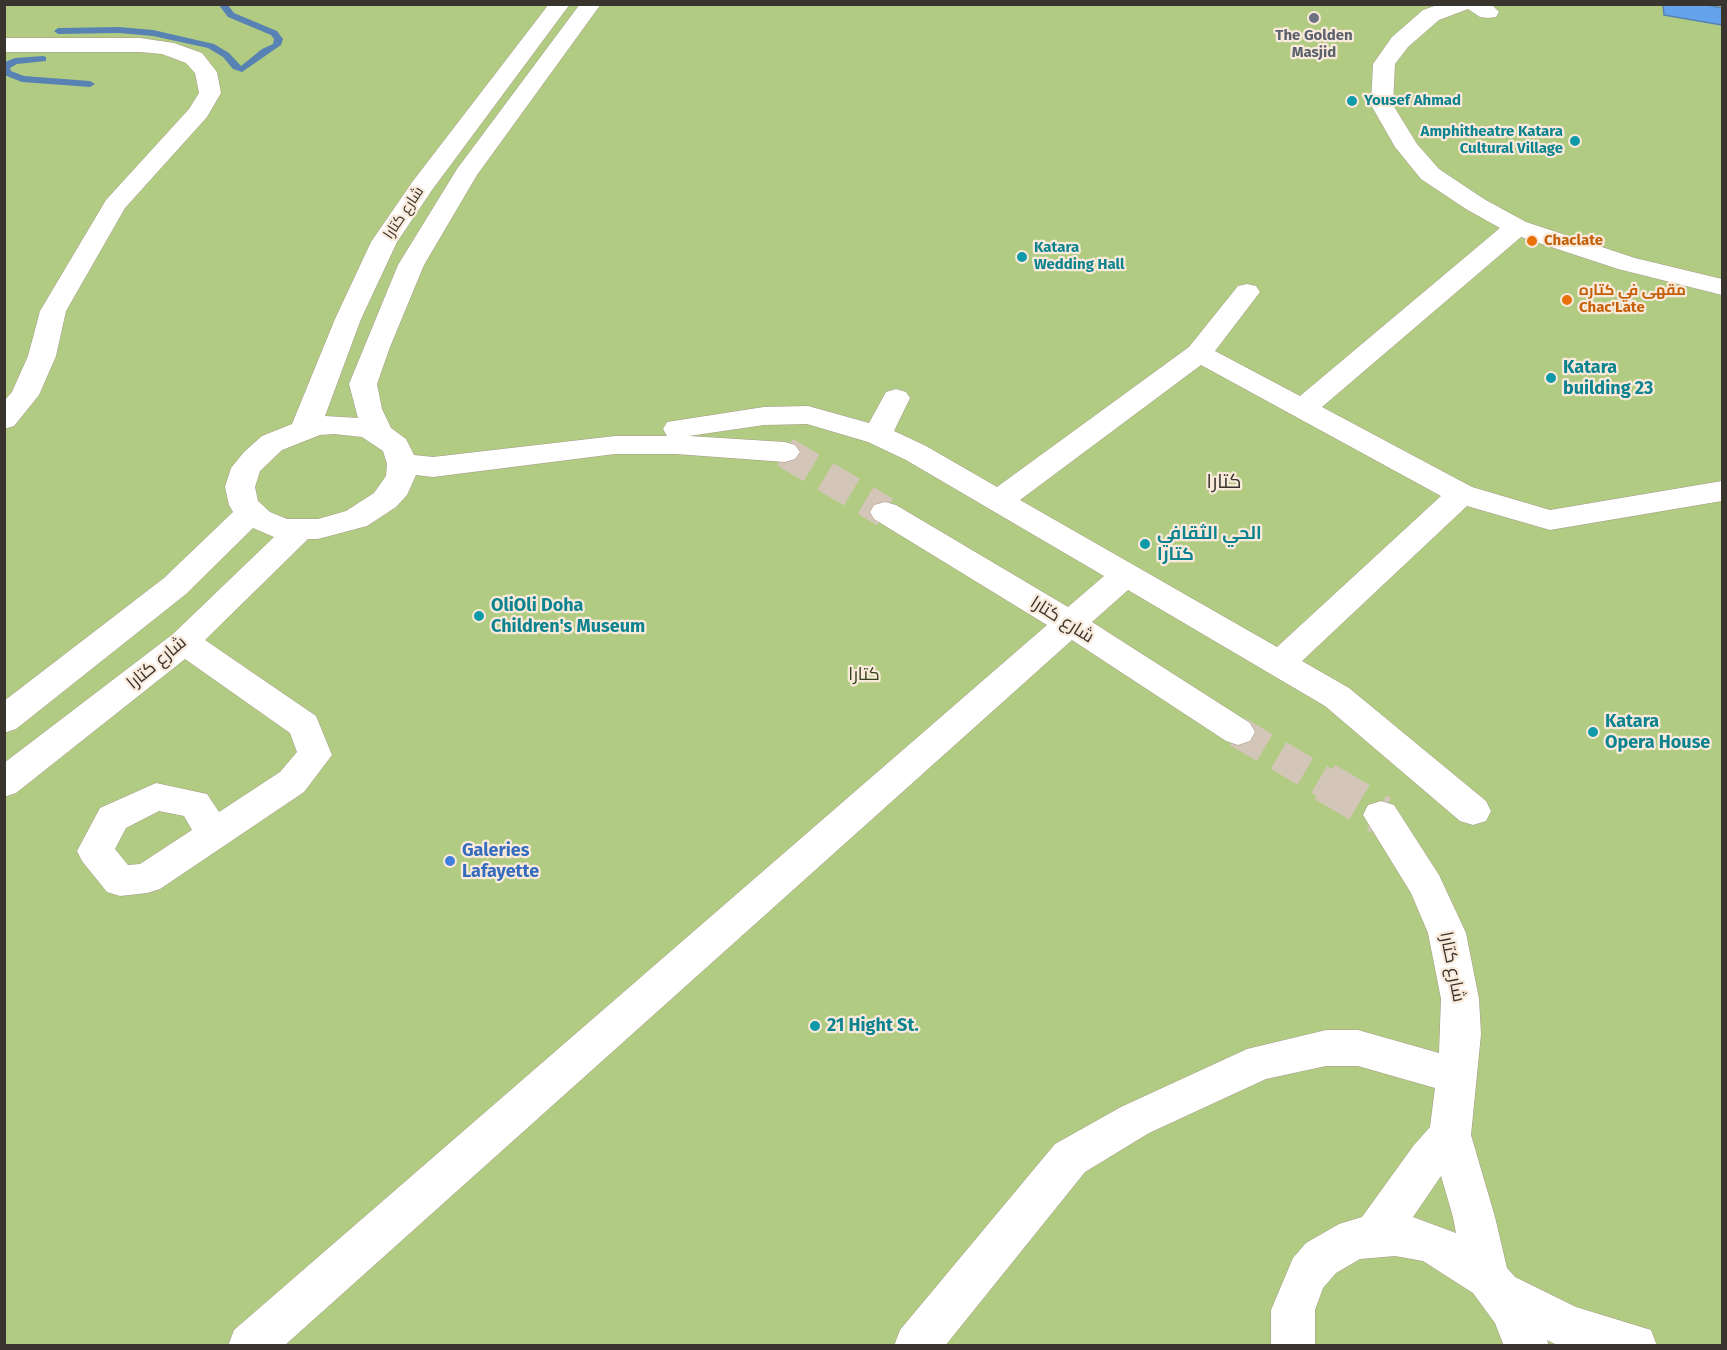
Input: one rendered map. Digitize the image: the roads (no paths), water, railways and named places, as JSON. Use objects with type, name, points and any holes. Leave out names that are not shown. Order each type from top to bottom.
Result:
[{"type":"street","name":"شارع كتارا","points":[[284,436],[303,430],[313,412],[352,309],[384,242],[422,186],[560,4]]},
{"type":"street","name":"شارع كتارا","points":[[379,433],[368,409],[363,384],[375,347],[411,265],[465,174],[591,4]]},
{"type":"street","points":[[1461,4],[1431,15],[1400,42],[1384,64],[1382,105],[1407,147],[1430,174],[1475,204],[1517,227],[1627,264],[1722,289],[1717,258]]},
{"type":"street","points":[[4,45],[140,45],[166,48],[194,58],[206,72],[210,93],[199,112],[115,205],[53,310],[42,356],[24,396],[4,420]]},
{"type":"street","points":[[1302,409],[1517,227]]},
{"type":"street","points":[[998,501],[1199,354],[1247,292]]},
{"type":"street","points":[[1199,354],[1461,494],[1550,520],[1722,491]]},
{"type":"street","points":[[878,435],[896,398]]},
{"type":"street","points":[[677,429],[764,416],[808,415],[878,435],[916,453],[1337,697],[1473,811]]},
{"type":"street","points":[[334,425],[366,428],[379,433],[396,446],[402,464],[401,476],[396,488],[372,511],[338,526],[299,530],[271,525],[251,512],[241,496],[240,487],[246,468],[262,451],[284,436],[309,428],[334,425]]},
{"type":"street","points":[[402,464],[433,468],[615,445],[676,445],[785,452]]},
{"type":"street","points":[[1279,664],[1461,494]]},
{"type":"street","points":[[4,720],[175,586],[251,512]]},
{"type":"street","name":"شارع كتارا","points":[[885,512],[1069,623],[1238,732]]},
{"type":"street","name":"شارع كتارا","points":[[4,783],[184,642],[299,530]]},
{"type":"street","points":[[250,1346],[1125,574]]},
{"type":"street","points":[[184,642],[304,725],[315,755],[292,782],[214,834]]},
{"type":"street","name":"شارع كتارا","points":[[1381,815],[1426,886],[1447,933],[1460,999],[1461,1034],[1450,1135],[1493,1285]]},
{"type":"street","points":[[916,1346],[1070,1158],[1135,1120],[1261,1062],[1326,1048],[1358,1048],[1457,1076]]},
{"type":"street","points":[[1374,1236],[1429,1159],[1450,1135]]},
{"type":"street","points":[[1293,1346],[1293,1310],[1308,1273],[1321,1258],[1354,1239],[1395,1235],[1434,1244],[1460,1258],[1493,1285],[1570,1328],[1635,1346]]},
{"type":"street","points":[[1493,1285],[1511,1308],[1527,1346]]},
{"type":"water","points":[[1663,5],[1708,5],[1722,8],[1722,25],[1664,15]]},
{"type":"waterway","points":[[58,31],[119,30],[153,33],[211,46],[226,55],[236,67],[242,69],[265,51],[277,45],[279,39],[274,33],[231,15],[222,4]]},
{"type":"waterway","points":[[43,59],[15,61],[5,68],[7,73],[22,79],[90,84]]},
{"type":"tunnel","points":[[785,452],[885,512]]},
{"type":"tunnel","points":[[1238,732],[1327,784]]},
{"type":"tunnel","points":[[1325,782],[1381,815]]},
{"type":"place","name":"The Golden Masjid","points":[[1314,18]]},
{"type":"place","name":"Yousef Ahmad","points":[[1352,101]]},
{"type":"place","name":"Amphitheatre Katara Cultural Village","points":[[1575,141]]},
{"type":"place","name":"Chaclate","points":[[1532,241]]},
{"type":"place","name":"Katara Wedding Hall","points":[[1022,257]]},
{"type":"place","name":"مقهى في كتاره Chac'Late","points":[[1567,300]]},
{"type":"place","name":"Katara building 23","points":[[1551,378]]},
{"type":"place","name":"الحي الثقافي كتارا","points":[[1145,544]]},
{"type":"place","name":"OliOli Doha Children's Museum","points":[[479,616]]},
{"type":"place","name":"Katara Opera House","points":[[1593,732]]},
{"type":"place","name":"Galeries Lafayette","points":[[450,861]]},
{"type":"place","name":"21 Hight St.","points":[[815,1026]]},
{"type":"district","name":"كتارا","points":[[1224,482]]}]
